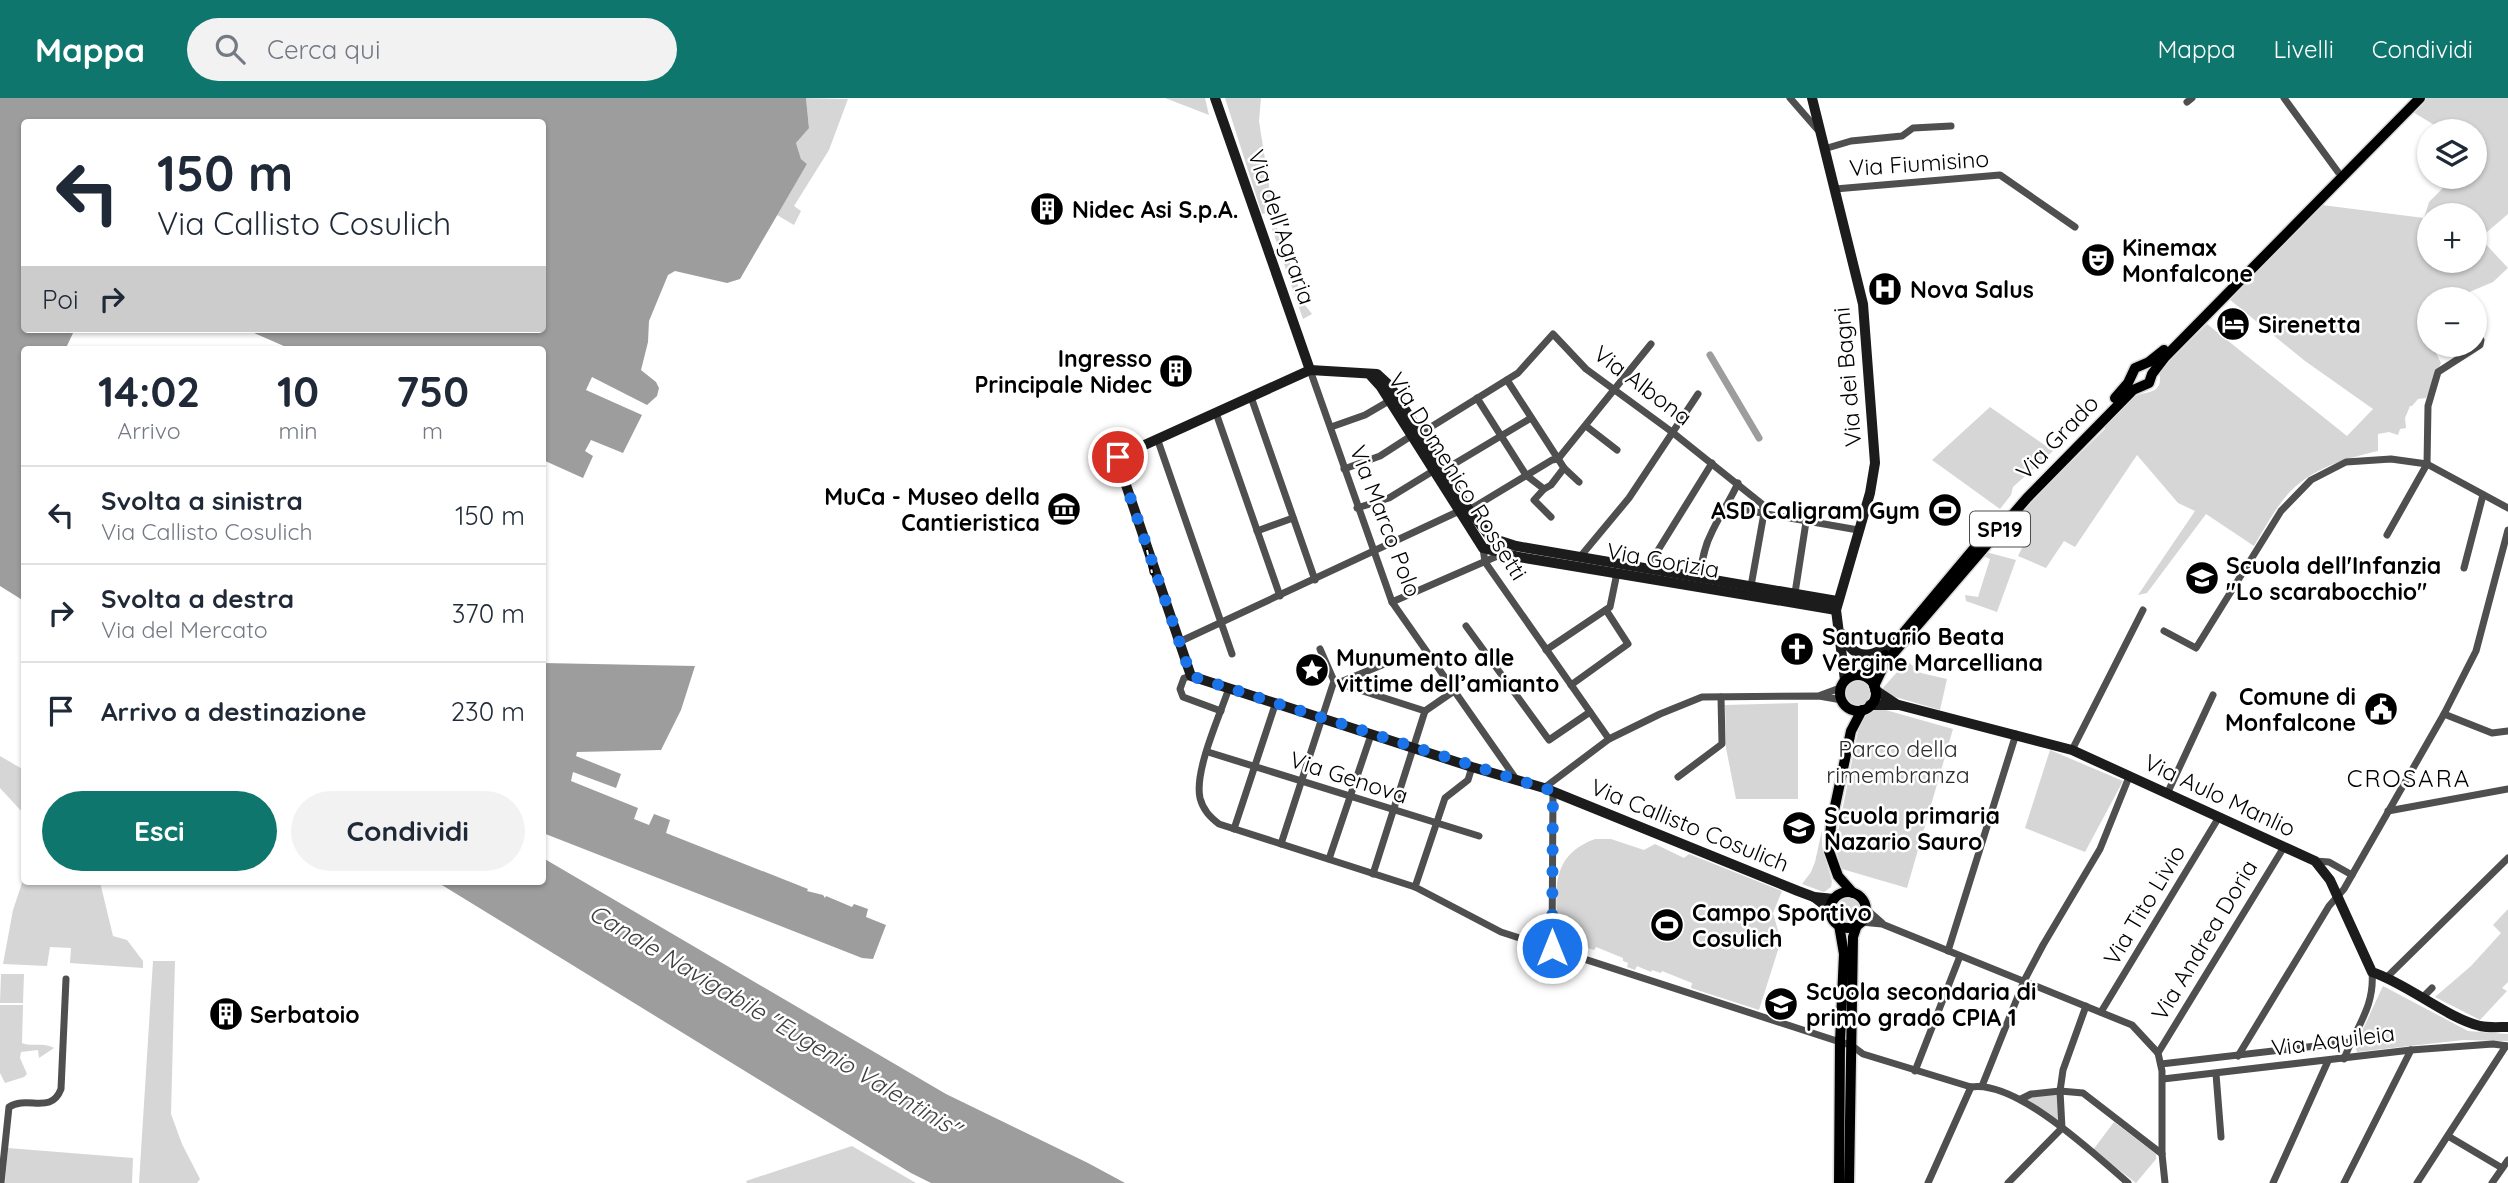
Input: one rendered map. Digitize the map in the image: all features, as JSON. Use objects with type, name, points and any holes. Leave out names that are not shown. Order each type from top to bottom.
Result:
[{"type":"main road","name":"Via Grado","points":[[1848,687],[1872,668],[1899,639],[2014,501],[2123,390],[2135,368],[2157,357],[2411,98]]},
{"type":"main road","name":"Via Grado","points":[[1851,730],[1873,701],[1885,663],[2027,498],[2133,390],[2151,381],[2152,374],[2165,357],[2420,98]]},
{"type":"main road","points":[[2143,366],[2152,374]]},
{"type":"main road","points":[[2131,377],[2134,383],[2143,386]]},
{"type":"main road","points":[[1848,687],[1868,679],[1875,688]]},
{"type":"main road","points":[[1848,687],[1857,710],[1866,707]]},
{"type":"main road","points":[[1839,1183],[1853,937],[1866,909],[1863,899],[1853,893],[1838,876],[1830,859],[1829,840],[1851,730],[1848,687]]},
{"type":"main road","points":[[1834,902],[1838,876]]},
{"type":"main road","points":[[1834,902],[1853,893]]},
{"type":"main road","name":"Via Callisto Cosulich","points":[[1834,902],[1832,916],[1839,925]]},
{"type":"main road","points":[[1849,1183],[1844,954],[1839,925],[1849,927],[1859,923]]},
{"type":"street","name":"Via dell'Agraria","points":[[1215,98],[1310,370]]},
{"type":"street","name":"Via dei Bagni","points":[[1790,98],[1820,133],[1866,317],[1874,479],[1837,611]]},
{"type":"street","points":[[1812,98],[1820,133]]},
{"type":"street","points":[[2284,98],[2338,172]]},
{"type":"street","points":[[1824,149],[1851,141],[1902,136],[1913,128],[1951,126]]},
{"type":"street","name":"Via Fiumisino","points":[[1835,190],[2000,175],[2075,227]]},
{"type":"street","name":"Via Albona","points":[[1507,380],[1518,373],[1553,334],[1586,369],[1738,484],[1762,505],[1764,513]]},
{"type":"street","points":[[1179,642],[1464,511],[1558,459],[1651,344]]},
{"type":"street","points":[[2444,368],[2457,357]]},
{"type":"street","points":[[2387,535],[2427,464],[2428,406],[2438,372],[2461,357]]},
{"type":"street","points":[[1221,711],[1184,697],[1180,689],[1184,678],[1191,676],[1118,457],[1310,370],[1367,373]]},
{"type":"street","name":"Via Marco Polo","points":[[1310,370],[1392,602],[1516,779]]},
{"type":"street","name":"Via Domenico Rossetti","points":[[1367,373],[1377,381],[1464,511],[1483,548],[1485,562],[1609,739]]},
{"type":"street","name":"Via Domenico Rossetti","points":[[1367,373],[1382,377],[1415,436]]},
{"type":"street","points":[[1344,469],[1380,456],[1507,380],[1564,468],[1579,482]]},
{"type":"street","points":[[1580,557],[1629,498],[1698,394]]},
{"type":"street","points":[[1251,397],[1315,580]]},
{"type":"street","points":[[1477,398],[1526,475],[1544,489]]},
{"type":"street","points":[[1331,427],[1365,415],[1390,401]]},
{"type":"street","points":[[1216,412],[1280,596]]},
{"type":"street","points":[[1357,508],[1390,498],[1531,418]]},
{"type":"street","points":[[1586,426],[1617,450]]},
{"type":"street","points":[[1157,438],[1232,654]]},
{"type":"street","points":[[2164,631],[2196,648],[2281,511],[2311,480],[2346,462],[2391,458],[2427,464],[2508,508]]},
{"type":"street","points":[[1647,568],[1712,463]]},
{"type":"street","points":[[1551,517],[1534,500],[1551,485],[1564,468]]},
{"type":"street","points":[[1699,578],[1711,533],[1728,507],[1738,484]]},
{"type":"street","points":[[2464,568],[2483,495]]},
{"type":"street","points":[[1728,507],[1858,530]]},
{"type":"street","name":"Via Domenico Rossetti","points":[[1464,511],[1491,538]]},
{"type":"street","points":[[1751,586],[1764,513]]},
{"type":"street","points":[[1256,531],[1293,519]]},
{"type":"street","points":[[1795,593],[1806,522]]},
{"type":"street","points":[[2238,1056],[2329,906],[2352,875],[2444,714],[2476,651],[2508,530]]},
{"type":"street","name":"Via Gorizia","points":[[1491,538],[1516,546],[1795,593],[1837,611]]},
{"type":"street","name":"Via Gorizia","points":[[1483,548],[1502,554],[1837,611]]},
{"type":"street","points":[[1392,602],[1502,554]]},
{"type":"street","points":[[1546,650],[1610,607],[1617,573]]},
{"type":"street","points":[[2497,574],[2508,575]]},
{"type":"street","points":[[1571,685],[1628,644],[1605,610]]},
{"type":"street","points":[[2072,750],[2143,610]]},
{"type":"street","points":[[1837,611],[1846,643],[1860,654],[1874,654],[1899,639]]},
{"type":"street","points":[[1552,948],[1548,789],[1609,739],[1702,697],[1819,696],[1848,687],[1837,611]]},
{"type":"street","points":[[1466,625],[1549,740],[1590,712]]},
{"type":"street","points":[[1320,649],[1336,682],[1425,710]]},
{"type":"street","points":[[1281,844],[1336,682],[1382,665]]},
{"type":"street","name":"Via Callisto Cosulich","points":[[1191,676],[1548,789],[1814,897],[1834,902]]},
{"type":"street","points":[[1229,688],[1200,777],[1202,806],[1219,824],[1415,887],[1501,932],[1845,1043],[1863,1054],[1915,1071],[1971,1087],[1982,1086],[2021,1099],[2062,1128],[2128,1183]]},
{"type":"street","name":"Via Aulo Manlio","points":[[1875,688],[1884,698],[1899,705],[2072,750],[2315,861],[2330,880],[2372,972]]},
{"type":"street","points":[[1373,874],[1425,710],[1454,691]]},
{"type":"street","points":[[2166,794],[2213,695]]},
{"type":"street","points":[[1678,777],[1722,744],[1721,697]]},
{"type":"street","points":[[1234,829],[1276,702]]},
{"type":"street","name":"Via Aulo Manlio","points":[[1866,707],[1899,705]]},
{"type":"street","points":[[2444,714],[2492,733],[2508,731]]},
{"type":"street","points":[[1329,859],[1371,734]]},
{"type":"street","points":[[1948,951],[2017,734]]},
{"type":"street","name":"Via Genova","points":[[1208,752],[1436,825],[1479,836]]},
{"type":"street","points":[[1415,887],[1445,798],[1468,780],[1472,767]]},
{"type":"street","points":[[1982,1086],[2024,981],[2100,849],[2129,777]]},
{"type":"street","points":[[2388,811],[2508,789]]},
{"type":"street","name":"Via Tito Livio","points":[[2101,1013],[2219,817]]},
{"type":"street","name":"Via Andrea Doria","points":[[2158,1053],[2284,847]]},
{"type":"street","points":[[2387,977],[2508,858]]},
{"type":"street","points":[[2315,861],[2329,862],[2352,875]]},
{"type":"street","points":[[1866,909],[1882,924]]},
{"type":"street","points":[[1859,923],[1882,924],[2132,1026],[2158,1053],[2161,1064],[2164,1079],[2162,1154],[2165,1183]]},
{"type":"street","points":[[1915,1071],[1960,956]]},
{"type":"street","points":[[2344,1059],[2370,1003],[2372,972],[2387,977],[2481,1026],[2508,1027]]},
{"type":"street","points":[[1,1183],[9,1107],[19,1102],[50,1103],[55,1100],[61,1088],[66,979]]},
{"type":"street","points":[[2423,998],[2432,988]]},
{"type":"street","points":[[2008,1183],[2062,1128],[2060,1091],[2063,1070],[2086,1006]]},
{"type":"street","name":"Via Aquileia","points":[[2161,1064],[2350,1042]]},
{"type":"street","name":"Via Aquileia","points":[[2164,1079],[2411,1050],[2493,1044],[2507,1046]]},
{"type":"street","points":[[2417,1183],[2507,1046]]},
{"type":"street","points":[[2344,1183],[2411,1050]]},
{"type":"street","points":[[2273,1183],[2328,1060]]},
{"type":"street","points":[[2216,1074],[2221,1137]]},
{"type":"street","points":[[1928,1183],[1971,1087]]},
{"type":"street","points":[[2021,1099],[2031,1094],[2060,1091],[2083,1093],[2162,1154]]},
{"type":"street","points":[[2448,1136],[2502,1168]]},
{"type":"street","points":[[2492,1183],[2508,1160]]},
{"type":"green space","points":[[806,98],[848,99],[829,150],[794,206],[801,211],[794,225],[777,215],[807,164],[801,159],[796,143],[809,127]]},
{"type":"green space","points":[[1165,98],[1205,98],[1209,115]]},
{"type":"green space","points":[[1225,98],[1261,98],[1259,121],[1273,211],[1262,214]]},
{"type":"green space","points":[[2426,98],[2508,98],[2508,214],[2487,232],[2487,203],[2429,203],[2442,189],[2487,189],[2487,119],[2424,119],[2413,112]]},
{"type":"green space","points":[[2322,205],[2417,217],[2417,273],[2487,273],[2487,246],[2508,268],[2493,282],[2481,287],[2417,287],[2417,357],[2438,357],[2441,363],[2426,398],[2418,399],[2410,406],[2405,418],[2406,428],[2400,429],[2398,435],[2389,432],[2378,434],[2378,451],[2326,467],[2303,481],[2279,505],[2254,546],[2206,514],[2147,593],[2138,595],[2195,511],[2178,503],[2137,455],[2075,547],[2064,541],[2046,568],[2018,556],[2031,530],[2014,518],[2066,463],[2071,462],[2105,429],[2105,423],[2120,408],[2136,396],[2156,389],[2160,380],[2159,371],[2207,324],[2347,436],[2373,409],[2305,361],[2229,299]]},
{"type":"green space","points":[[1277,228],[1305,305],[1312,314],[1303,319],[1272,229]]},
{"type":"green space","points":[[1990,407],[2053,451],[2013,487],[2011,495],[2000,509],[1932,460]]},
{"type":"green space","points":[[1986,552],[2016,560],[1997,612],[1966,601],[1965,595],[1978,597],[1990,559],[1983,556]]},
{"type":"green space","points":[[1907,661],[1921,673],[1947,679],[1940,710],[1892,696],[1882,689]]},
{"type":"green space","points":[[1858,679],[1868,683],[1872,693],[1868,703],[1858,707],[1848,703],[1844,693],[1848,683]]},
{"type":"green space","points":[[1798,703],[1798,799],[1736,799],[1726,748],[1725,705]]},
{"type":"green space","name":"Parco della rimembranza","points":[[1875,709],[1953,729],[1907,888],[1842,869],[1835,847],[1858,731],[1864,717]]},
{"type":"green space","points":[[2050,750],[2123,781],[2085,852],[2025,828]]},
{"type":"green space","points":[[0,756],[21,768],[21,811],[0,788]]},
{"type":"green space","points":[[1822,830],[1822,847],[1832,881],[1831,887],[1824,892],[1802,884],[1815,862]]},
{"type":"green space","name":"Campo Sportivo Cosulich","points":[[1595,839],[1611,839],[1644,850],[1655,844],[1684,858],[1689,854],[1782,891],[1773,913],[1779,934],[1778,950],[1759,1010],[1691,988],[1692,983],[1662,971],[1651,972],[1637,966],[1635,970],[1627,967],[1628,963],[1623,961],[1623,958],[1596,947],[1594,950],[1558,938],[1556,893],[1561,867],[1568,856]]},
{"type":"green space","points":[[21,885],[101,885],[113,936],[127,940],[143,961],[143,968],[70,963],[71,948],[50,947],[47,966],[3,964],[13,910]]},
{"type":"green space","points":[[1848,895],[1858,899],[1862,909],[1858,919],[1848,923],[1838,919],[1834,909],[1838,899]]},
{"type":"green space","points":[[2508,909],[2508,982],[2502,988],[2507,991],[2480,1020],[2435,997],[2471,966],[2501,933],[2493,925]]},
{"type":"green space","points":[[153,961],[175,961],[171,1114],[182,1144],[200,1179],[197,1183],[139,1183]]},
{"type":"green space","points":[[1,974],[24,974],[23,1003],[0,1003]]},
{"type":"green space","points":[[2383,986],[2468,1031],[2508,1034],[2508,1041],[2463,1040],[2357,1052],[2355,1046]]},
{"type":"green space","points":[[0,1005],[23,1005],[22,1043],[54,1048],[39,1058],[38,1050],[21,1052],[20,1058],[27,1074],[5,1083],[0,1073]]},
{"type":"green space","points":[[2058,1093],[2061,1125],[2024,1100],[2031,1096]]},
{"type":"green space","points":[[2114,1122],[2156,1154],[2156,1159],[2136,1183],[2093,1150]]},
{"type":"green space","points":[[852,1146],[916,1183],[746,1181]]},
{"type":"green space","points":[[8,1148],[133,1158],[132,1183],[5,1183]]},
{"type":"water","points":[[0,98],[806,98],[809,128],[796,143],[801,159],[807,164],[740,279],[727,283],[675,271],[668,275],[649,321],[648,342],[641,370],[656,382],[659,388],[657,396],[647,405],[592,377],[586,390],[642,415],[623,453],[591,440],[585,451],[593,456],[583,478],[546,461],[546,346],[284,346],[254,333],[546,333],[546,119],[21,119],[21,333],[73,333],[67,346],[21,346],[21,599],[0,586]]},
{"type":"water","points":[[546,663],[695,666],[681,710],[661,750],[577,752],[576,756],[621,774],[616,788],[573,772],[571,781],[638,808],[634,819],[649,825],[654,814],[670,820],[666,833],[825,898],[826,896],[852,907],[854,904],[868,909],[866,917],[886,925],[873,959],[862,958],[546,834]]},
{"type":"water","name":"Canale Navigabile \"Eugenio Valentinis\"","points":[[546,860],[946,1094],[1125,1183],[931,1183],[442,885],[546,885]]},
{"type":"waterway","points":[[1710,355],[1759,438]]},
{"type":"railway","points":[[1147,550],[1152,573]]},
{"type":"place","name":"Nidec Asi S.p.A.","points":[[1047,209]]},
{"type":"place","name":"Kinemax Monfalcone","points":[[2098,260]]},
{"type":"place","name":"Nova Salus","points":[[1885,289]]},
{"type":"place","name":"Sirenetta","points":[[2233,324]]},
{"type":"place","name":"Ingresso Principale Nidec","points":[[1176,371]]},
{"type":"place","name":"MuCa - Museo della Cantieristica","points":[[1064,509]]},
{"type":"place","name":"ASD Caligram Gym","points":[[1945,510]]},
{"type":"place","name":"Scuola dell'Infanzia \"Lo scarabocchio\"","points":[[2202,578]]},
{"type":"place","name":"Santuario Beata Vergine Marcelliana","points":[[1797,649]]},
{"type":"place","name":"Munumento alle vittime dell’amianto","points":[[1312,670]]},
{"type":"place","name":"Comune di Monfalcone","points":[[2381,709]]},
{"type":"place","name":"Scuola primaria Nazario Sauro","points":[[1799,828]]},
{"type":"place","name":"Campo Sportivo Cosulich","points":[[1667,925]]},
{"type":"place","name":"Scuola secondaria di primo grado CPIA 1","points":[[1781,1004]]},
{"type":"place","name":"Serbatoio","points":[[226,1014]]},
{"type":"district","name":"CROSARA","points":[[2409,778]]},
{"type":"route","points":[[1118,457],[1191,676],[1553,791],[1552,948]]}]
